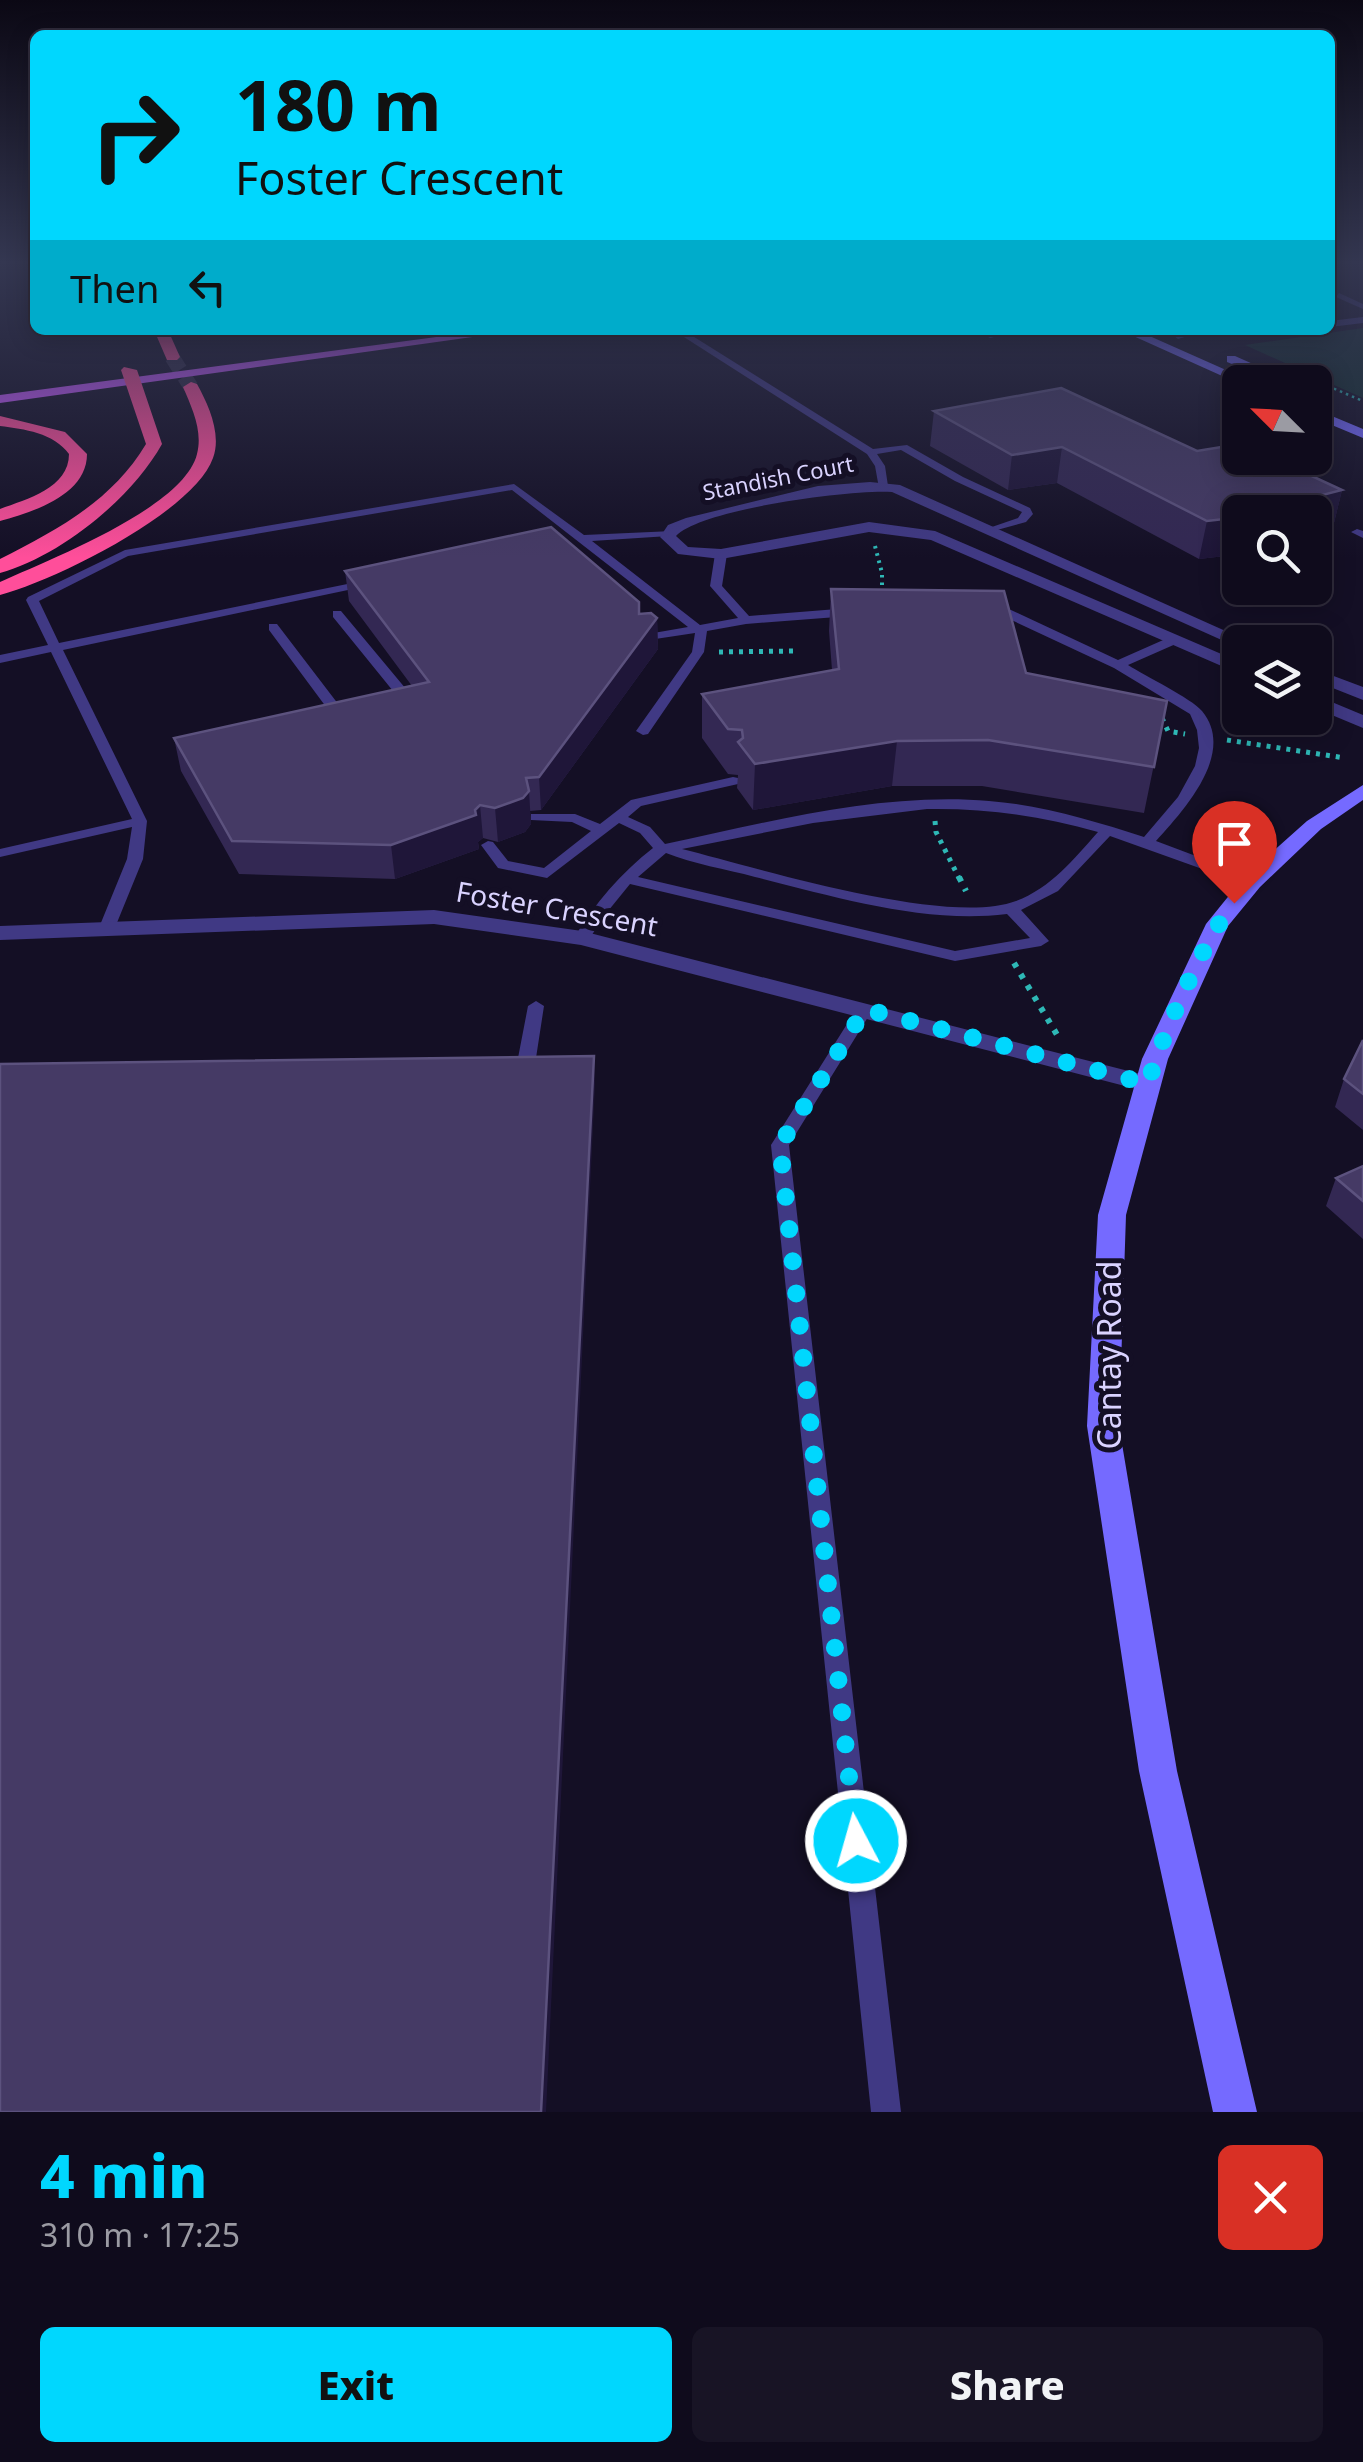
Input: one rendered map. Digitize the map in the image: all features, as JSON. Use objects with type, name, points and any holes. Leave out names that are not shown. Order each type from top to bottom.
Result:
[{"type":"highway","points":[[0,567],[105,504],[144,466],[154,444],[132,376]]},
{"type":"highway","points":[[0,589],[114,535],[182,491],[203,462],[206,450],[204,415],[190,387]]},
{"type":"highway","points":[[0,422],[56,433],[71,442],[79,456],[68,482],[49,495],[0,515]]},
{"type":"main road","points":[[0,399],[234,361]]},
{"type":"main road","points":[[0,386],[261,361]]},
{"type":"street","points":[[1197,361],[1222,372]]},
{"type":"street","points":[[1332,402],[1363,416]]},
{"type":"street","points":[[1332,420],[1363,434]]},
{"type":"street","name":"Standish Court","points":[[670,533],[690,520],[808,494],[882,486],[922,498],[1222,634]]},
{"type":"street","points":[[670,533],[674,546],[684,551],[720,554],[869,527],[900,528],[955,542],[1222,661]]},
{"type":"street","points":[[955,542],[990,530]]},
{"type":"street","points":[[1174,640],[1207,628]]},
{"type":"street","points":[[1332,681],[1363,694]]},
{"type":"street","points":[[1332,709],[1363,722]]},
{"type":"street","name":"Cantay Road","points":[[1236,2112],[1158,1771],[1103,1426],[1112,1215],[1155,1058],[1216,924],[1252,882],[1314,825],[1363,791]]},
{"type":"street","name":"Foster Crescent","points":[[0,933],[434,918],[582,938],[1148,1084]]},
{"type":"lane","points":[[725,361],[870,452],[880,466],[882,486]]},
{"type":"lane","points":[[870,452],[904,446],[1028,514],[1022,520],[990,530]]},
{"type":"lane","points":[[106,930],[136,859],[140,821],[32,600],[126,553],[514,487],[701,631]]},
{"type":"lane","points":[[562,542],[670,533]]},
{"type":"lane","points":[[720,554],[716,586],[746,620]]},
{"type":"lane","points":[[0,659],[377,581]]},
{"type":"lane","points":[[646,638],[746,620],[882,610]]},
{"type":"lane","points":[[978,612],[1007,613],[1118,665],[1190,707],[1205,727],[1194,786],[1147,843]]},
{"type":"lane","points":[[337,614],[411,704]]},
{"type":"lane","points":[[274,627],[340,716]]},
{"type":"lane","points":[[643,731],[698,652],[701,631]]},
{"type":"lane","points":[[1118,665],[1174,640]]},
{"type":"lane","points":[[488,845],[503,865],[548,873],[636,803],[732,782]]},
{"type":"lane","points":[[582,938],[593,918],[661,849],[892,807],[988,806],[1108,830],[1252,882]]},
{"type":"lane","points":[[536,817],[575,818],[600,830]]},
{"type":"lane","points":[[616,817],[645,830],[661,849],[892,902],[978,916],[1011,909],[1066,879],[1108,830]]},
{"type":"lane","points":[[0,853],[140,821]]},
{"type":"lane","points":[[628,879],[955,956],[1041,941],[1011,909]]},
{"type":"lane","points":[[527,1058],[536,1006]]},
{"type":"lane","points":[[865,1009],[780,1145],[886,2112]]},
{"type":"path","points":[[869,527],[882,573],[882,610]]},
{"type":"path","points":[[698,652],[797,651]]},
{"type":"green space","points":[[1280,361],[1363,361],[1363,398],[1332,384],[1332,365],[1290,365]]},
{"type":"building","points":[[1061,388],[1197,451],[1222,447],[1222,475],[1310,475],[1342,490],[1322,495],[1222,495],[1222,519],[1207,521],[1062,447],[1012,455],[934,411]]},
{"type":"building","points":[[551,527],[639,602],[639,614],[651,613],[657,618],[539,777],[526,778],[529,791],[523,798],[495,808],[480,805],[476,815],[391,845],[232,841],[174,738],[429,682],[345,571]]},
{"type":"building","points":[[831,589],[1004,591],[1026,673],[1167,701],[1154,767],[988,740],[897,741],[755,764],[738,742],[743,738],[742,730],[728,729],[702,694],[839,669]]},
{"type":"building","points":[[1363,1040],[1363,1094],[1344,1079]]},
{"type":"building","points":[[594,1056],[541,2112],[0,2112],[0,1064]]},
{"type":"building","points":[[1363,1166],[1363,1201],[1336,1178]]},
{"type":"tunnel","points":[[174,361],[191,387]]},
{"type":"route","points":[[856,1841],[780,1145],[865,1009],[1148,1084],[1155,1058],[1216,924],[1234,903]]}]
